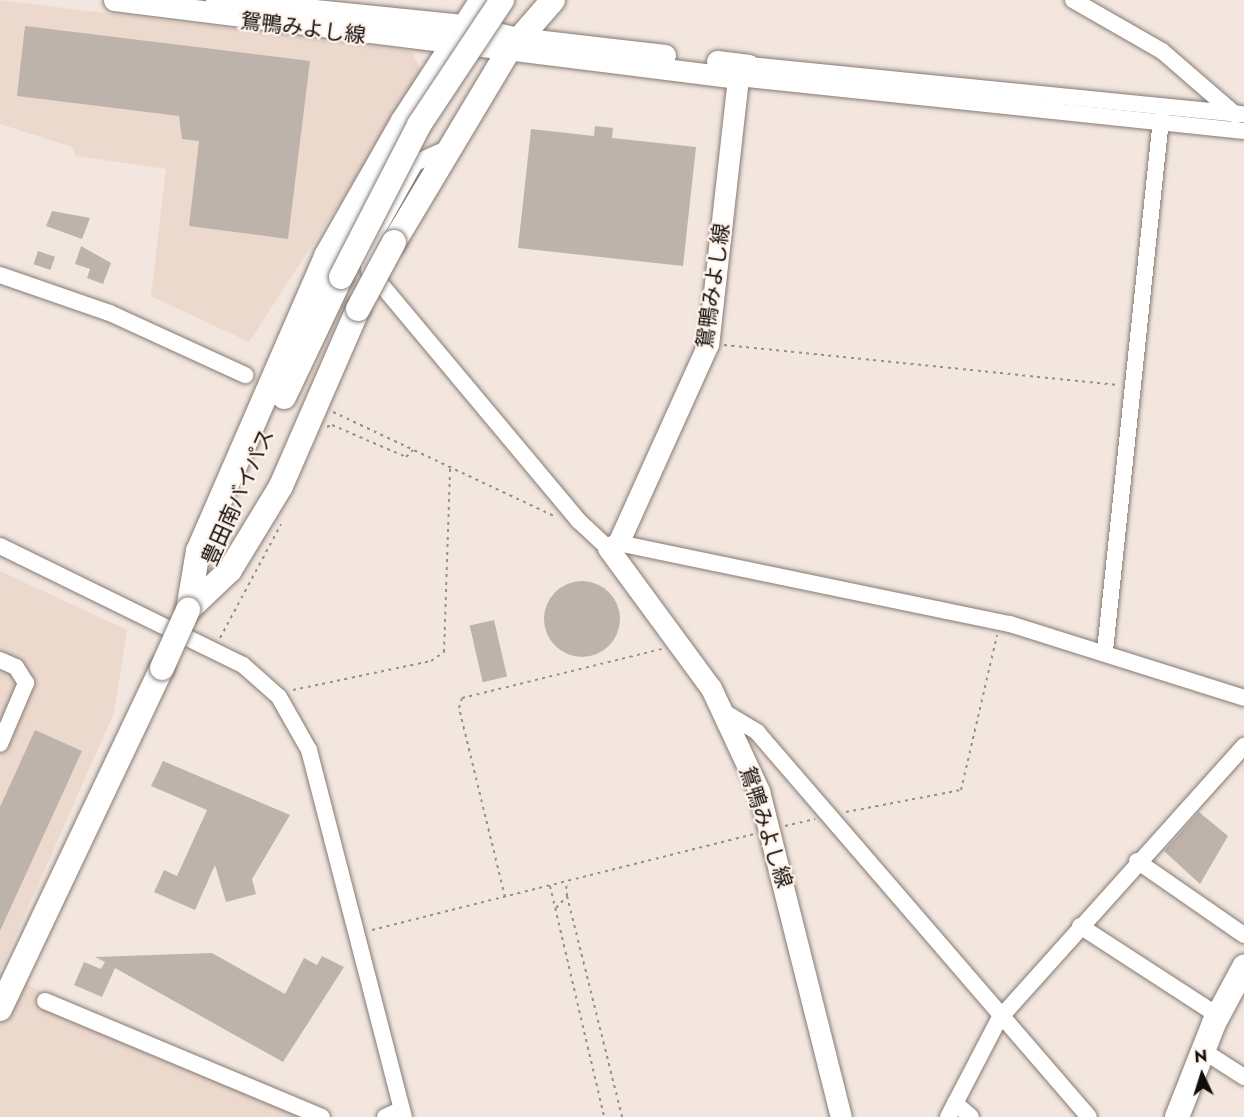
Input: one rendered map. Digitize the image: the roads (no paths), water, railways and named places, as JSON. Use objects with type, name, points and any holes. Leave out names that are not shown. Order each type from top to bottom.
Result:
[{"type":"highway","points":[[188,610],[198,550],[326,256],[403,121],[449,46],[482,0]]},
{"type":"highway","name":"豊田南バイパス","points":[[0,1009],[162,668],[341,277],[419,124],[502,0]]},
{"type":"highway","points":[[188,610],[230,570],[281,486],[358,309],[394,242],[513,46],[553,0]]},
{"type":"highway","points":[[1177,1117],[1217,1015],[1244,967]]},
{"type":"main road","name":"鴛鴨みよし線","points":[[114,0],[449,46],[513,46],[743,71],[708,344],[613,545],[681,644],[724,712],[769,830],[841,1117]]},
{"type":"main road","name":"鴛鴨みよし線","points":[[216,0],[463,25],[513,46]]},
{"type":"street","points":[[1073,0],[1162,51],[1241,116]]},
{"type":"street","points":[[743,71],[1241,116]]},
{"type":"street","points":[[743,71],[1161,119],[1244,131]]},
{"type":"street","points":[[1106,651],[1161,119]]},
{"type":"street","points":[[403,121],[405,180]]},
{"type":"street","points":[[451,146],[415,163],[369,245],[369,270],[579,521],[613,545],[1000,622],[1106,651],[1244,698]]},
{"type":"street","points":[[0,275],[110,313],[245,375]]},
{"type":"street","points":[[0,546],[243,665],[279,697],[309,750],[355,935],[396,1115]]},
{"type":"street","points":[[0,660],[16,667],[26,683],[0,744]]},
{"type":"street","points":[[724,712],[756,732],[999,1019],[1085,1115]]},
{"type":"street","points":[[971,1117],[951,1110],[999,1019],[1137,861],[1244,746]]},
{"type":"street","points":[[1137,861],[1244,935]]},
{"type":"street","points":[[1080,926],[1217,1015]]},
{"type":"street","points":[[45,1001],[322,1117]]},
{"type":"street","points":[[1202,1050],[1244,1077]]}]
